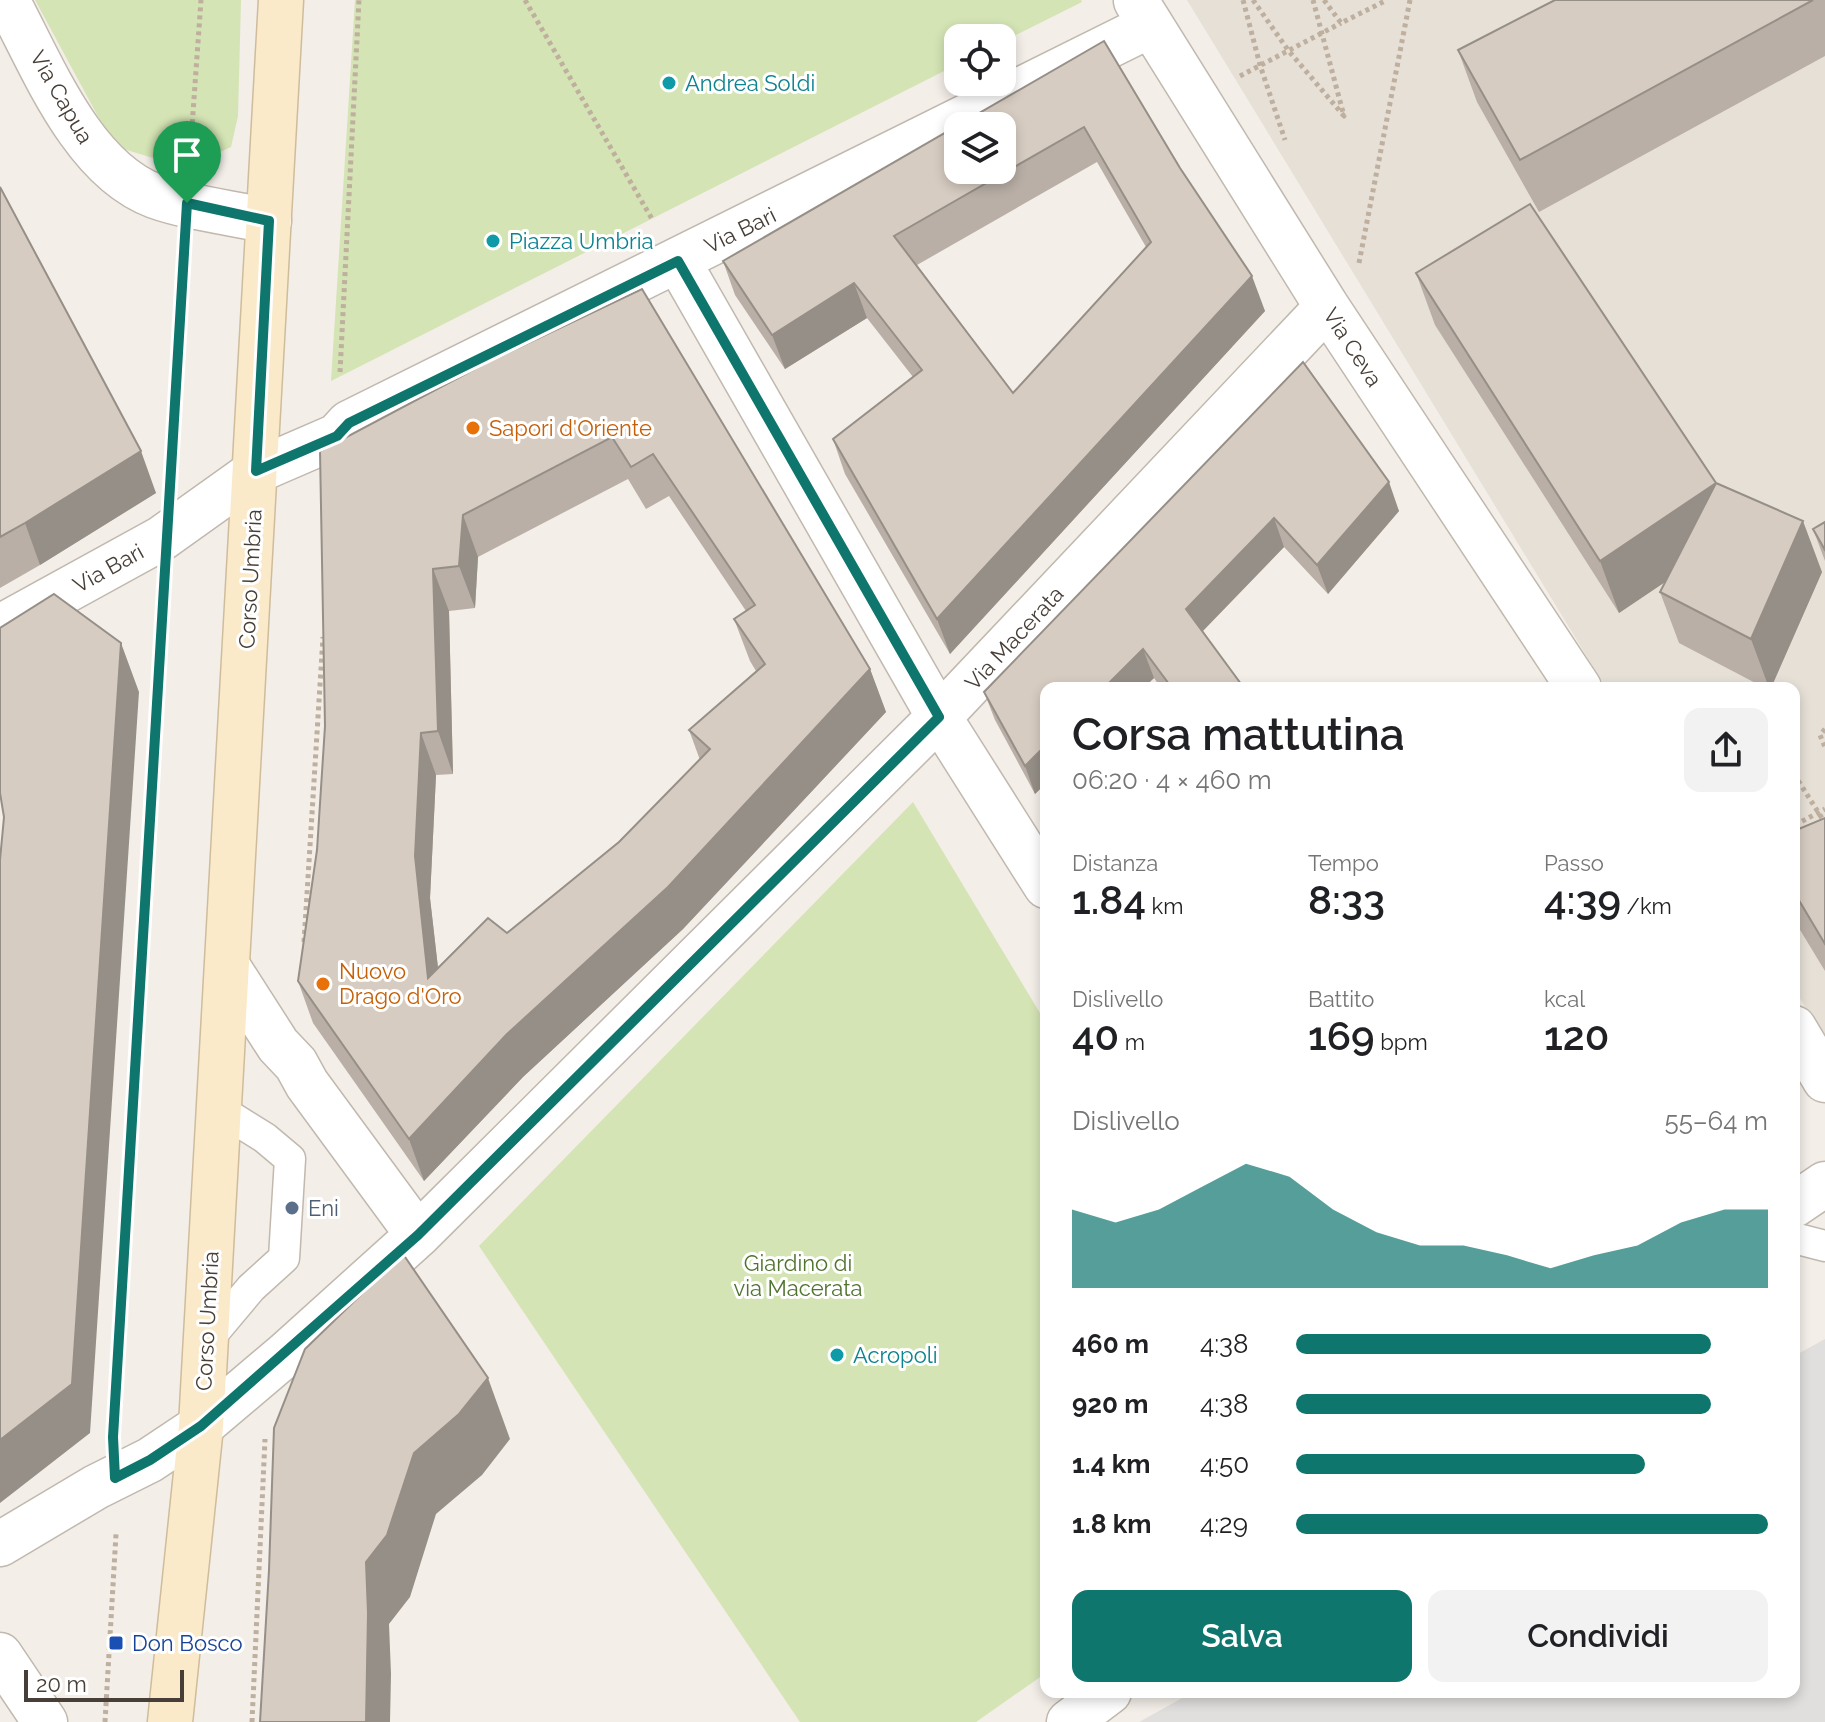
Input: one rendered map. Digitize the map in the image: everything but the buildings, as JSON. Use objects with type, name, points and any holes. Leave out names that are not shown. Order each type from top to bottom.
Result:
[{"type":"main road","name":"Corso Umbria","points":[[170,1722],[201,1426],[281,0]]},
{"type":"street","name":"Via Capua","points":[[7,0],[89,147],[118,175],[154,196],[269,221]]},
{"type":"street","name":"Via Bari","points":[[0,627],[167,535],[256,471],[337,436],[349,423],[678,261],[1143,12]]},
{"type":"street","name":"Via Ceva","points":[[1143,12],[1336,321],[1575,682]]},
{"type":"street","points":[[678,261],[939,717],[1040,877]]},
{"type":"street","name":"Via Macerata","points":[[0,1544],[150,1460],[201,1426],[418,1235],[1336,321]]},
{"type":"street","points":[[228,967],[278,1045],[296,1064],[307,1084],[418,1235]]},
{"type":"street","points":[[1800,1038],[1825,1080]]},
{"type":"street","points":[[1800,1201],[1825,1184]]},
{"type":"street","points":[[0,1655],[45,1722]]},
{"type":"street","points":[[1069,1722],[1101,1698]]},
{"type":"lane","points":[[204,1344],[251,1288],[284,1258],[286,1230],[290,1159],[265,1138],[220,1110]]},
{"type":"lane","points":[[1800,1240],[1825,1246]]},
{"type":"path","points":[[105,1722],[117,1552],[113,1437],[201,0]]},
{"type":"path","points":[[337,436],[359,0]]},
{"type":"path","points":[[525,0],[678,261]]},
{"type":"path","points":[[1253,0],[1288,50],[1344,116],[1313,0]]},
{"type":"path","points":[[1324,0],[1341,23]]},
{"type":"path","points":[[1197,99],[1387,0]]},
{"type":"path","points":[[1336,321],[1410,0]]},
{"type":"path","points":[[303,954],[324,624]]},
{"type":"path","points":[[1825,729],[1820,735],[1825,747]]},
{"type":"path","points":[[1800,784],[1825,823]]},
{"type":"path","points":[[1800,821],[1825,809]]},
{"type":"path","points":[[1800,834],[1802,838]]},
{"type":"path","points":[[252,1722],[269,1369]]},
{"type":"shaded area","points":[[1187,0],[1825,0],[1825,1038],[1800,998],[1800,682],[1602,682]]},
{"type":"shaded area","points":[[1825,1339],[1825,1722],[1139,1722],[1182,1698],[1800,1698],[1800,1353]]},
{"type":"green space","points":[[35,0],[241,0],[238,116],[231,147],[185,168],[114,146]]},
{"type":"green space","name":"Piazza Umbria","points":[[355,0],[1081,0],[1016,35],[1016,24],[944,24],[944,71],[331,381]]},
{"type":"green space","name":"Giardino di via Macerata","points":[[913,802],[1040,1013],[1040,1677],[976,1722],[800,1722],[479,1246]]},
{"type":"place","name":"Andrea Soldi","points":[[669,83]]},
{"type":"place","name":"Piazza Umbria","points":[[493,241]]},
{"type":"place","name":"Sapori d'Oriente","points":[[473,428]]},
{"type":"place","name":"Nuovo Drago d'Oro","points":[[323,984]]},
{"type":"place","name":"Eni","points":[[292,1208]]},
{"type":"place","name":"Acropoli","points":[[837,1355]]},
{"type":"place","name":"Don Bosco","points":[[116,1643]]},
{"type":"route","points":[[187,203],[269,221],[256,471],[337,436],[349,423],[678,261],[939,717],[418,1235],[201,1426],[150,1460],[115,1478],[113,1437],[187,203]]}]
